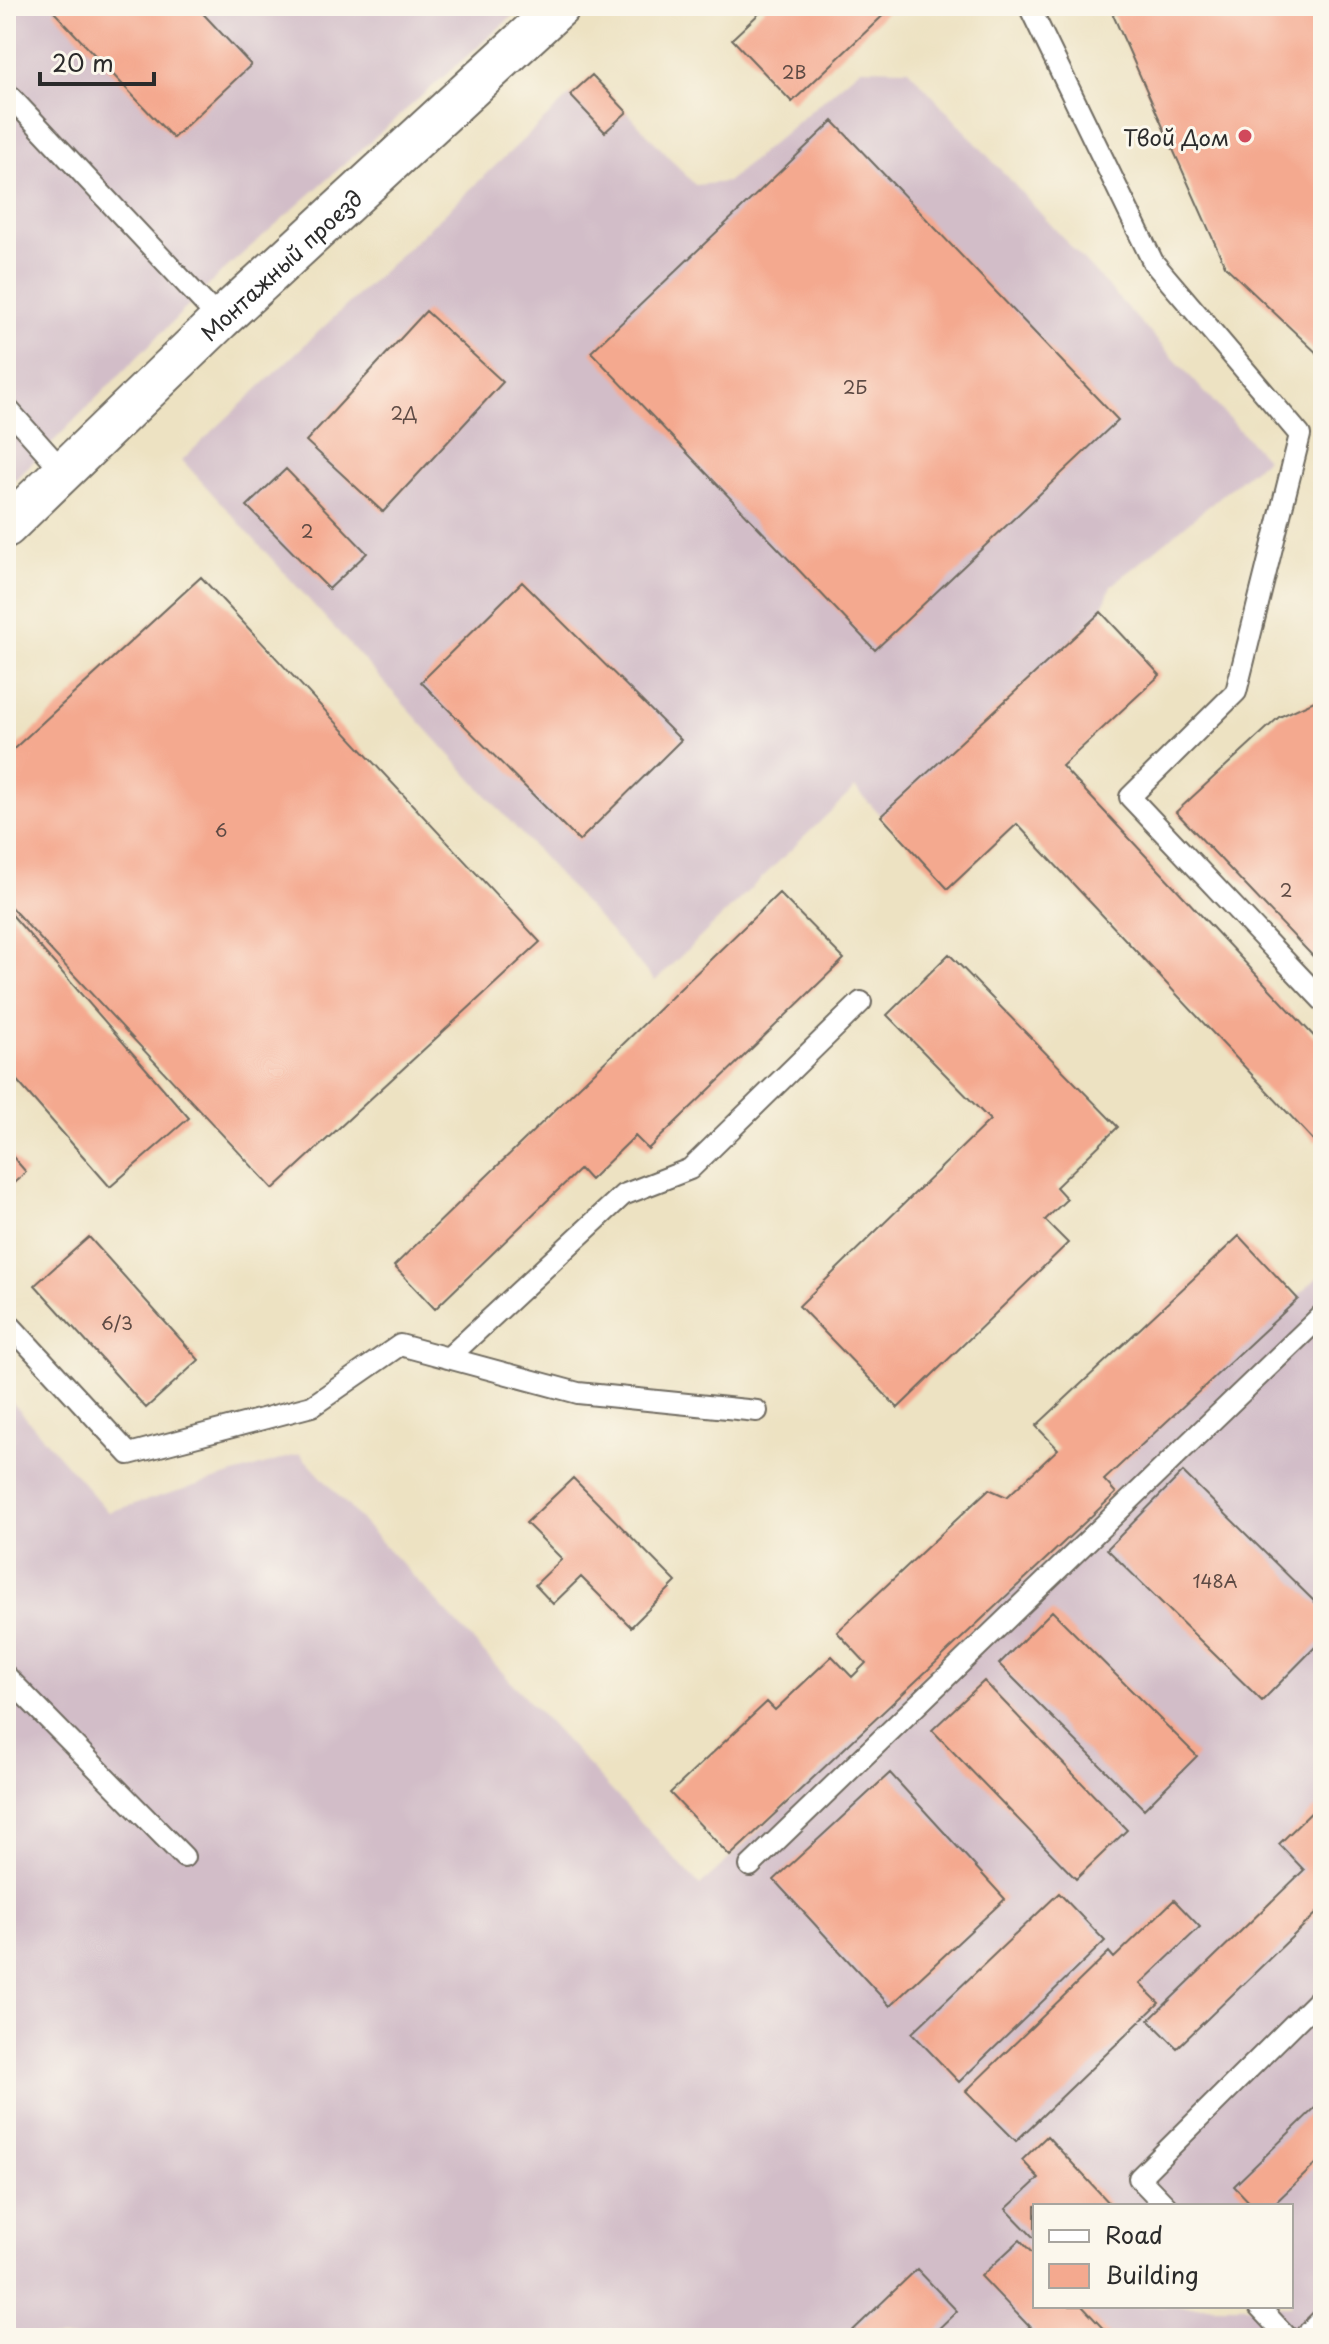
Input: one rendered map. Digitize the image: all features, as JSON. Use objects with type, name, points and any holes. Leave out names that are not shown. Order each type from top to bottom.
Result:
[{"type":"street","name":"Монтажный проезд","points":[[6,527],[220,320],[558,7]]},
{"type":"lane","points":[[1029,6],[1153,262],[1300,435],[1236,692],[1130,797],[1323,1001]]},
{"type":"lane","points":[[6,92],[220,320]]},
{"type":"lane","points":[[6,407],[63,471]]},
{"type":"lane","points":[[448,1358],[623,1195],[690,1169],[861,1002]]},
{"type":"lane","points":[[750,1866],[1323,1314]]},
{"type":"lane","points":[[6,1321],[129,1454],[312,1406],[400,1345],[578,1393],[757,1411]]},
{"type":"lane","points":[[6,1676],[184,1857]]},
{"type":"lane","points":[[1164,2204],[1139,2178],[1323,1995]]},
{"type":"lane","points":[[1260,2308],[1288,2338]]},
{"type":"lane","points":[[1303,2338],[1323,2318]]},
{"type":"shaded area","points":[[6,6],[510,6],[517,12],[223,271],[6,489]]},
{"type":"shaded area","points":[[861,68],[908,69],[1266,459],[1111,586],[1101,612],[881,816],[855,788],[655,981],[182,460],[592,75],[695,185],[727,182]]},
{"type":"shaded area","points":[[1323,1272],[1323,2338],[6,2338],[6,1395],[108,1512],[300,1454],[700,1886],[1116,1494],[1104,1480]]},
{"type":"building","points":[[60,6],[196,6],[251,65],[173,138],[54,12]]},
{"type":"building","points":[[767,6],[893,6],[792,102],[732,39]]},
{"type":"building","name":"Твой Дом","points":[[1109,6],[1323,6],[1323,359],[1225,266]]},
{"type":"building","points":[[592,75],[627,112],[605,132],[570,95]]},
{"type":"building","points":[[833,121],[1118,420],[875,650],[591,352]]},
{"type":"building","points":[[426,311],[503,382],[383,512],[306,441]]},
{"type":"building","points":[[286,469],[367,553],[329,589],[247,506]]},
{"type":"building","points":[[201,577],[540,942],[273,1189],[6,902],[6,756]]},
{"type":"building","points":[[522,582],[681,740],[579,841],[421,682]]},
{"type":"building","points":[[1101,612],[1160,675],[1062,766],[1323,1046],[1323,1134],[1315,1142],[1017,824],[948,889],[881,816]]},
{"type":"building","points":[[1323,697],[1323,967],[1176,812],[1279,717]]},
{"type":"building","points":[[779,893],[844,959],[648,1149],[635,1136],[590,1180],[580,1169],[435,1309],[394,1266]]},
{"type":"building","points":[[6,908],[189,1118],[110,1187],[6,1068]]},
{"type":"building","points":[[949,954],[1118,1127],[1056,1187],[1067,1199],[1045,1220],[1068,1243],[898,1408],[799,1306],[990,1120],[887,1015]]},
{"type":"building","points":[[6,1149],[26,1172],[6,1190]]},
{"type":"building","points":[[1239,1236],[1298,1299],[1104,1480],[1116,1493],[730,1856],[670,1793],[767,1702],[775,1710],[832,1656],[852,1677],[866,1663],[837,1632],[989,1489],[1007,1497],[1058,1449],[1036,1426]]},
{"type":"building","points":[[89,1237],[199,1360],[146,1408],[35,1285]]},
{"type":"building","points":[[1183,1472],[1323,1610],[1323,1639],[1262,1701],[1107,1549]]},
{"type":"building","points":[[573,1478],[676,1582],[631,1627],[581,1577],[553,1604],[535,1585],[562,1559],[526,1523]]},
{"type":"building","points":[[1052,1611],[1197,1756],[1144,1809],[999,1664]]},
{"type":"building","points":[[984,1681],[1127,1830],[1076,1879],[932,1730]]},
{"type":"building","points":[[890,1773],[1005,1899],[890,2006],[774,1880]]},
{"type":"building","points":[[1323,1801],[1323,1907],[1177,2048],[1149,2020],[1304,1870],[1279,1844]]},
{"type":"building","points":[[1059,1893],[1105,1941],[959,2082],[912,2033]]},
{"type":"building","points":[[1174,1900],[1200,1927],[1140,1984],[1159,2003],[1016,2141],[966,2091],[1109,1952],[1114,1958]]},
{"type":"building","points":[[1323,2100],[1323,2157],[1274,2204],[1251,2204],[1234,2186]]},
{"type":"building","points":[[1047,2136],[1110,2204],[1033,2204],[1033,2237],[1006,2209],[1039,2178],[1022,2160]]},
{"type":"building","points":[[1020,2240],[1033,2254],[1033,2308],[1084,2308],[1112,2338],[1040,2338],[981,2276]]},
{"type":"building","points":[[917,2269],[957,2311],[929,2338],[845,2338]]},
{"type":"place","name":"Твой Дом","points":[[1245,136]]}]
